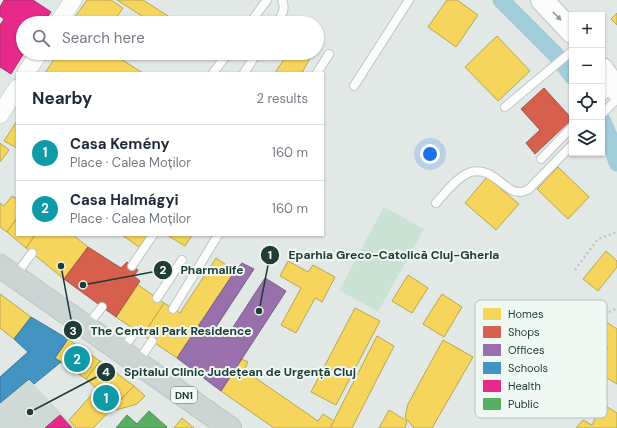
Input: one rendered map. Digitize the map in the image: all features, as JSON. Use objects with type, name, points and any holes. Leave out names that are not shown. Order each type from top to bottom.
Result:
[{"type":"main road","name":"DN1","points":[[8,271],[230,428]]},
{"type":"street","points":[[63,16],[73,0]]},
{"type":"street","points":[[542,0],[569,29]]},
{"type":"street","points":[[27,72],[34,60]]},
{"type":"street","points":[[0,114],[16,90]]},
{"type":"lane","points":[[255,16],[267,0]]},
{"type":"lane","points":[[281,16],[284,10],[282,0]]},
{"type":"lane","points":[[354,86],[409,0]]},
{"type":"lane","points":[[318,72],[329,54]]},
{"type":"lane","points":[[506,107],[569,54]]},
{"type":"lane","points":[[214,72],[223,60]]},
{"type":"lane","points":[[245,72],[252,60]]},
{"type":"lane","points":[[605,105],[610,91]]},
{"type":"lane","points":[[541,159],[569,131]]},
{"type":"lane","points":[[436,203],[457,180],[470,172],[482,172],[492,175],[512,190],[520,193],[529,189],[569,148]]},
{"type":"lane","points":[[132,266],[152,236]]},
{"type":"lane","points":[[173,309],[217,236]]},
{"type":"lane","points":[[8,271],[32,253]]},
{"type":"lane","points":[[157,298],[182,260]]},
{"type":"lane","points":[[86,327],[102,306]]},
{"type":"lane","points":[[129,357],[136,330]]},
{"type":"lane","points":[[129,357],[152,341]]},
{"type":"path","points":[[575,270],[598,239],[617,232]]},
{"type":"path","points":[[609,312],[617,308]]},
{"type":"shaded area","points":[[29,379],[75,428],[0,428],[0,403]]},
{"type":"green space","points":[[384,207],[424,229],[378,312],[339,290]]},
{"type":"building: Homes","points":[[87,0],[111,0],[123,8],[117,16],[76,16]]},
{"type":"building: Homes","points":[[117,0],[143,0],[168,16],[142,16]]},
{"type":"building: Homes","points":[[447,0],[457,0],[478,15],[456,47],[428,27]]},
{"type":"building: Homes","points":[[617,13],[617,25],[611,19]]},
{"type":"building: Homes","points":[[497,36],[530,71],[498,101],[465,67]]},
{"type":"building: Homes","points":[[53,60],[122,60],[141,72],[46,72]]},
{"type":"building: Homes","points":[[283,60],[309,60],[303,72],[276,72]]},
{"type":"building: Homes","points":[[16,123],[16,147],[4,141]]},
{"type":"building: Homes","points":[[0,143],[9,150],[0,162]]},
{"type":"building: Homes","points":[[558,167],[589,197],[568,219],[537,189]]},
{"type":"building: Homes","points":[[487,177],[519,204],[496,230],[465,203]]},
{"type":"building: Homes","points":[[12,196],[16,198],[16,219],[7,232],[0,227],[0,203],[4,206]]},
{"type":"building: Homes","points":[[16,219],[16,236],[34,236],[26,248],[7,232]]},
{"type":"building: Homes","points":[[34,236],[74,236],[88,247],[64,279],[26,248]]},
{"type":"building: Homes","points":[[123,236],[147,236],[139,247]]},
{"type":"building: Homes","points":[[169,236],[191,236],[185,246]]},
{"type":"building: Homes","points":[[606,251],[617,261],[617,267],[598,291],[583,279]]},
{"type":"building: Homes","points":[[216,258],[235,271],[177,358],[143,335],[164,303],[180,313]]},
{"type":"building: Homes","points":[[288,261],[308,272],[313,265],[335,277],[322,302],[315,298],[296,333],[281,325],[301,288],[280,276]]},
{"type":"building: Homes","points":[[408,275],[428,288],[412,313],[392,301]]},
{"type":"building: Homes","points":[[137,284],[164,303],[143,335],[116,317]]},
{"type":"building: Homes","points":[[0,294],[31,317],[14,339],[0,328]]},
{"type":"building: Homes","points":[[442,294],[462,307],[444,337],[423,324]]},
{"type":"building: Homes","points":[[355,308],[380,321],[336,405],[311,392]]},
{"type":"building: Homes","points":[[607,323],[617,329],[617,384],[607,378]]},
{"type":"building: Homes","points":[[377,336],[394,346],[352,428],[330,428]]},
{"type":"building: Homes","points":[[68,339],[100,361],[86,379],[55,358]]},
{"type":"building: Homes","points":[[443,340],[473,357],[432,428],[414,428],[405,417],[408,404]]},
{"type":"building: Homes","points":[[242,359],[248,362],[244,370],[318,421],[323,414],[334,421],[330,428],[274,428],[221,391]]},
{"type":"building: Homes","points":[[100,361],[134,386],[93,428],[76,428],[69,420],[97,389],[86,379]]},
{"type":"building: Homes","points":[[134,386],[145,396],[137,404],[116,410],[114,407]]},
{"type":"building: Homes","points":[[607,407],[617,413],[617,428],[576,428],[583,420],[592,425],[596,418],[607,418]]},
{"type":"building: Homes","points":[[389,410],[407,421],[405,428],[379,428]]},
{"type":"building: Homes","points":[[182,418],[194,428],[174,428]]},
{"type":"building: Shops","points":[[544,88],[569,116],[569,122],[535,154],[526,143],[540,130],[521,109]]},
{"type":"building: Shops","points":[[88,247],[121,268],[127,262],[138,270],[134,276],[140,281],[116,317],[64,279]]},
{"type":"building: Offices","points":[[242,263],[254,269],[214,330],[226,338],[265,278],[286,291],[221,391],[177,358],[235,271]]},
{"type":"building: Schools","points":[[31,317],[68,339],[55,358],[61,362],[34,384],[29,379],[0,403],[0,377],[28,352],[14,339]]},
{"type":"building: Health","points":[[4,0],[33,0],[51,12],[48,16],[16,16],[16,60],[20,60],[11,74],[0,67],[0,25],[4,19],[0,16],[0,7]]},
{"type":"building: Health","points":[[60,415],[72,428],[45,428]]},
{"type":"building: Public","points":[[149,411],[167,427],[116,428],[127,415],[137,424]]},
{"type":"waterway","points":[[501,0],[555,54],[569,72]]},
{"type":"waterway","points":[[605,127],[617,163]]},
{"type":"place","name":"The Central Park Residence","points":[[61,266]]},
{"type":"place","name":"Pharmalife","points":[[83,285]]},
{"type":"place","name":"Eparhia Greco-Catolică Cluj-Gherla","points":[[259,311]]},
{"type":"place","name":"Casa Halmágyi","points":[[77,359]]},
{"type":"place","name":"Casa Kemény","points":[[106,398]]},
{"type":"place","name":"Spitalul Clinic Județean de Urgență Cluj","points":[[30,412]]}]
